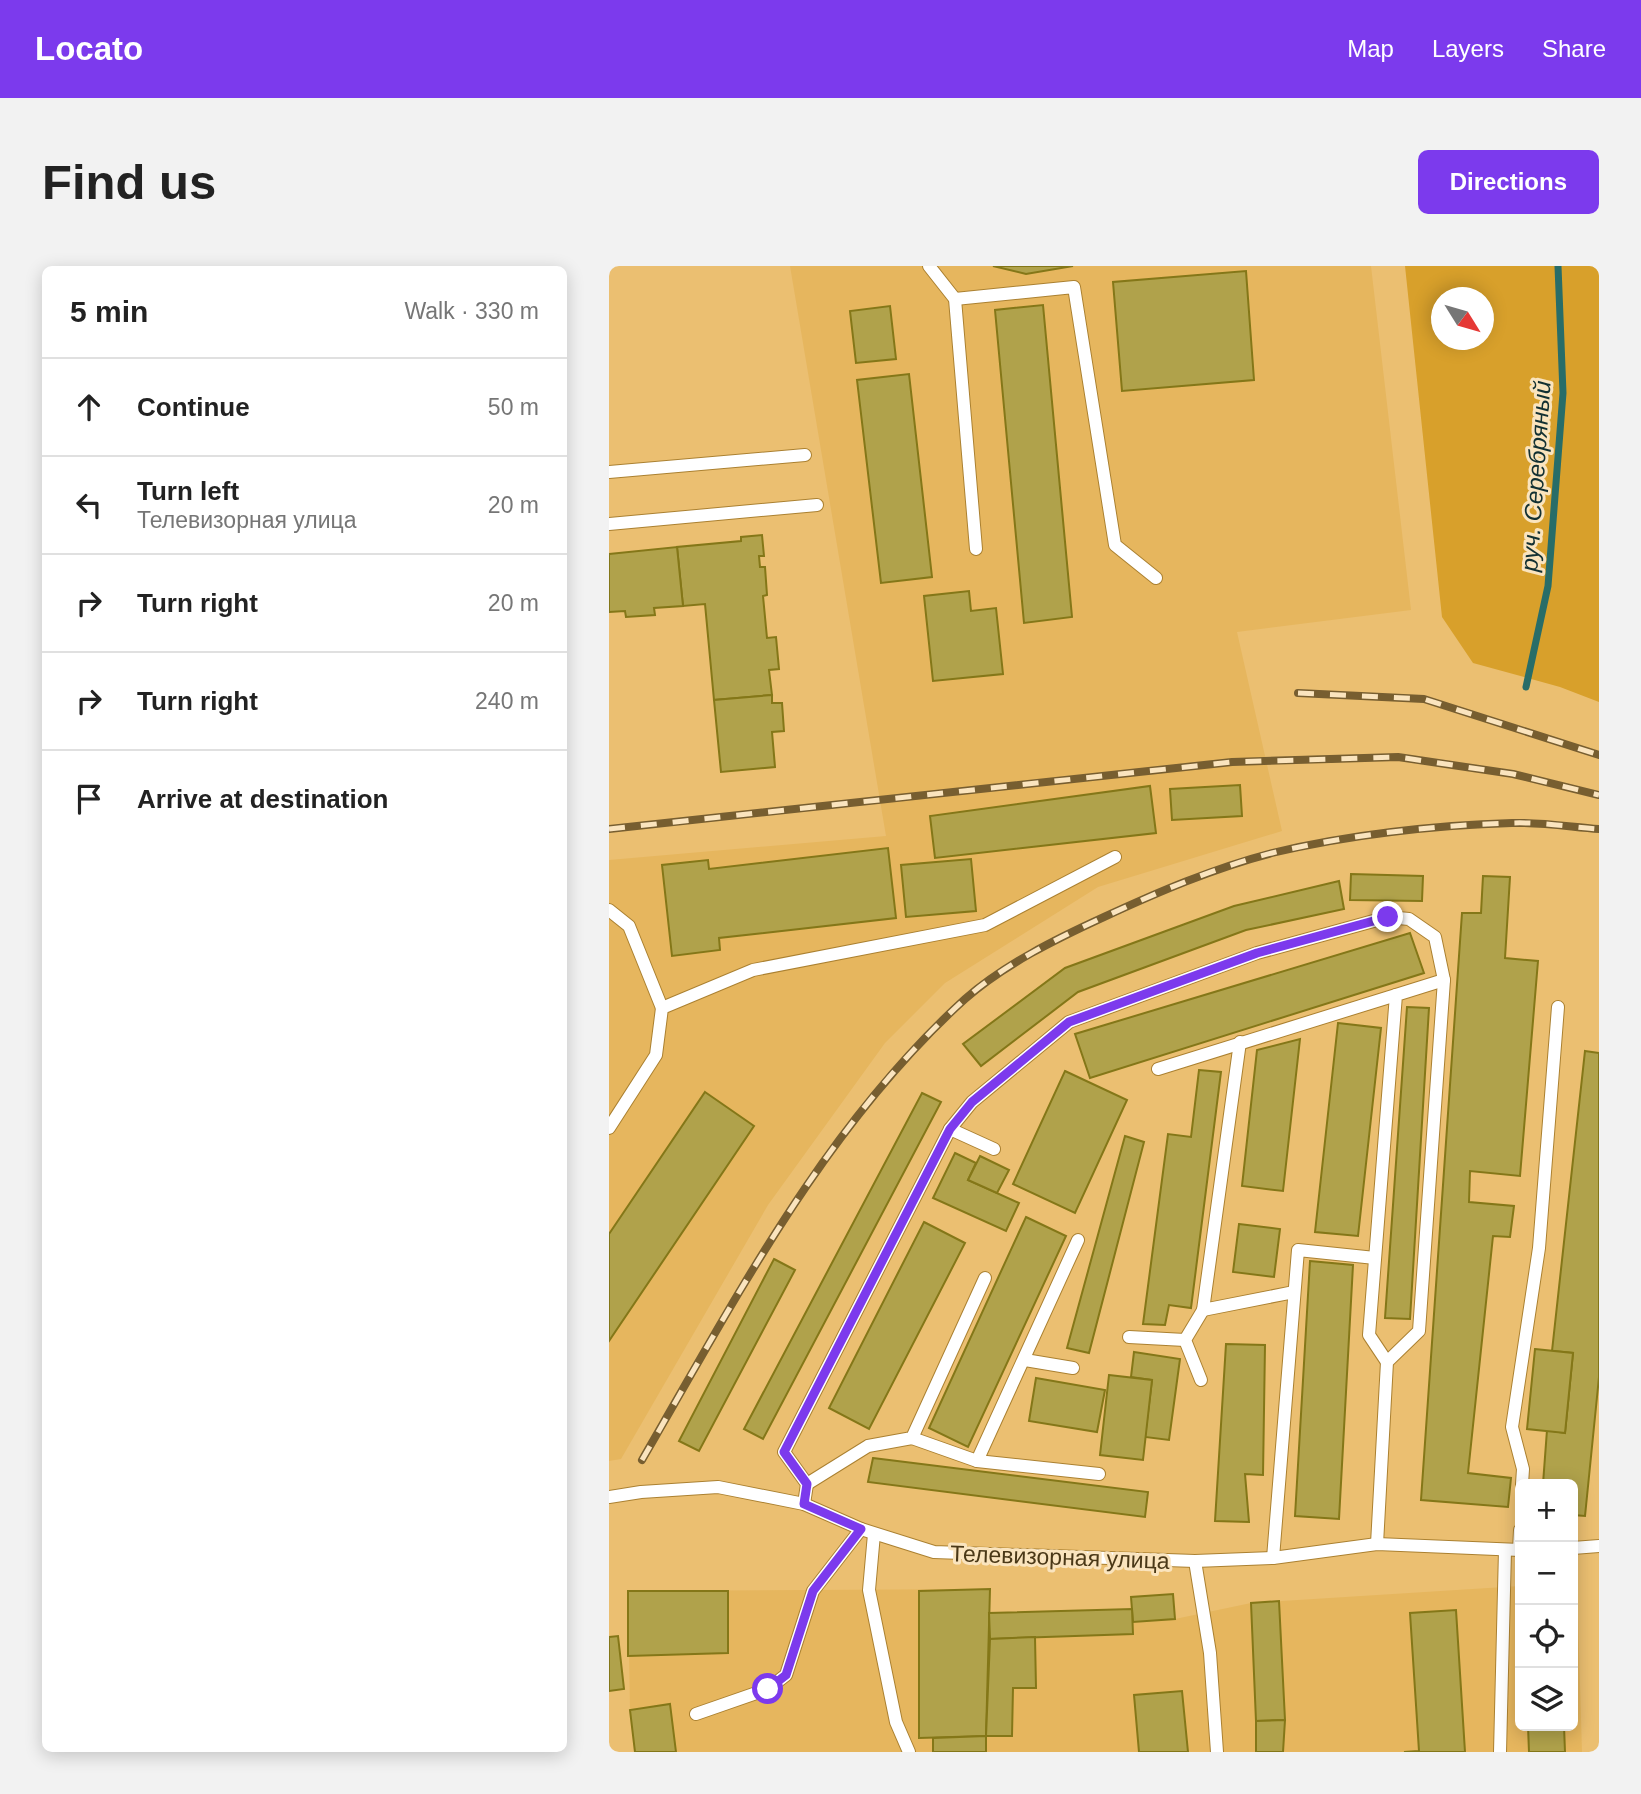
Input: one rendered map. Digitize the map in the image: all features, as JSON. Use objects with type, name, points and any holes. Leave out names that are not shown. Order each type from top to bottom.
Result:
[{"type":"lane","points":[[929,266],[955,299],[976,549]]},
{"type":"lane","points":[[955,299],[1074,287],[1115,545],[1156,578]]},
{"type":"lane","points":[[609,472],[805,455]]},
{"type":"lane","points":[[609,524],[817,505]]},
{"type":"lane","points":[[662,1008],[753,970],[985,925],[1115,857]]},
{"type":"lane","points":[[609,910],[629,926],[662,1008],[656,1055],[609,1128]]},
{"type":"lane","points":[[804,1504],[807,1484],[784,1452],[950,1129],[972,1102],[1069,1022],[1257,953],[1388,917],[1409,919],[1435,937],[1444,980],[1419,1331],[1387,1362]]},
{"type":"lane","points":[[1158,1069],[1444,980]]},
{"type":"lane","points":[[1377,1544],[1387,1362],[1369,1335],[1397,995]]},
{"type":"lane","points":[[1522,1479],[1523,1469],[1512,1427],[1539,1248],[1558,1007]]},
{"type":"lane","points":[[1185,1340],[1203,1310],[1240,1042]]},
{"type":"lane","points":[[950,1129],[993,1149]]},
{"type":"lane","points":[[977,1461],[1078,1240]]},
{"type":"lane","points":[[1273,1558],[1298,1250],[1375,1258]]},
{"type":"lane","points":[[912,1438],[985,1278]]},
{"type":"lane","points":[[1203,1310],[1294,1292]]},
{"type":"lane","points":[[1129,1337],[1185,1340]]},
{"type":"lane","points":[[1185,1340],[1201,1380]]},
{"type":"lane","points":[[1025,1360],[1073,1368]]},
{"type":"lane","points":[[807,1484],[868,1446],[912,1438],[977,1461],[1099,1474]]},
{"type":"lane","name":"Телевизорная улица","points":[[609,1497],[718,1486],[804,1504],[874,1534],[935,1552],[1195,1561],[1273,1558],[1377,1544],[1515,1550]]},
{"type":"lane","points":[[696,1714],[768,1689],[786,1675],[813,1591],[861,1529]]},
{"type":"lane","points":[[874,1534],[869,1590],[896,1722],[909,1752]]},
{"type":"lane","points":[[1578,1548],[1599,1546]]},
{"type":"lane","points":[[1500,1752],[1505,1550]]},
{"type":"lane","points":[[1195,1561],[1210,1653],[1217,1752]]},
{"type":"shaded area","points":[[790,266],[1371,266],[1411,610],[1237,632],[1282,831],[1098,887],[945,983],[885,1043],[768,1205],[621,1459],[609,1461],[609,860],[886,836]]},
{"type":"shaded area","points":[[1405,266],[1599,266],[1599,702],[1560,687],[1473,663],[1442,617]]},
{"type":"shaded area","points":[[1515,1586],[1515,1731],[1578,1731],[1578,1617],[1582,1752],[635,1752],[630,1710],[628,1591],[990,1589],[989,1613],[1133,1634],[1133,1622],[1175,1619],[1251,1603]]},
{"type":"building","points":[[993,266],[1073,266],[1026,274]]},
{"type":"building","points":[[1246,271],[1254,380],[1122,391],[1113,282]]},
{"type":"building","points":[[1043,305],[1072,617],[1024,623],[995,310]]},
{"type":"building","points":[[890,306],[896,359],[856,363],[850,311]]},
{"type":"building","points":[[909,374],[932,577],[881,583],[857,380]]},
{"type":"building","points":[[762,535],[764,556],[759,556],[760,567],[765,567],[767,595],[763,596],[767,638],[776,637],[779,669],[769,670],[772,695],[714,700],[705,604],[683,606],[677,547],[741,541],[741,537]]},
{"type":"building","points":[[677,547],[683,606],[654,608],[655,615],[626,617],[625,611],[609,612],[609,554]]},
{"type":"building","points":[[969,591],[971,611],[996,608],[1003,674],[933,681],[924,596]]},
{"type":"building","points":[[772,695],[772,703],[782,703],[784,731],[772,732],[775,767],[721,772],[714,700]]},
{"type":"building","points":[[1240,785],[1242,816],[1172,820],[1170,789]]},
{"type":"building","points":[[1150,786],[1156,833],[935,858],[930,816]]},
{"type":"building","points":[[888,848],[896,918],[719,938],[720,950],[672,956],[662,865],[708,860],[709,869]]},
{"type":"building","points":[[971,859],[976,911],[906,917],[901,865]]},
{"type":"building","points":[[1351,874],[1423,876],[1422,901],[1350,900]]},
{"type":"building","points":[[1483,876],[1510,877],[1505,958],[1538,961],[1520,1176],[1470,1171],[1469,1202],[1514,1206],[1510,1237],[1493,1236],[1468,1473],[1511,1478],[1508,1507],[1421,1500],[1462,913],[1481,913]]},
{"type":"building","points":[[1339,881],[1344,909],[1246,930],[1078,992],[981,1066],[963,1044],[1065,968],[1234,906]]},
{"type":"building","points":[[1410,933],[1424,973],[1090,1078],[1075,1034]]},
{"type":"building","points":[[1407,1007],[1429,1008],[1410,1319],[1385,1318]]},
{"type":"building","points":[[1338,1023],[1381,1028],[1358,1236],[1315,1232]]},
{"type":"building","points":[[1300,1039],[1283,1191],[1242,1186],[1257,1050]]},
{"type":"building","points":[[1585,1051],[1599,1053],[1599,1377],[1585,1516],[1578,1515],[1578,1479],[1543,1479],[1547,1430],[1565,1433],[1573,1353],[1552,1351]]},
{"type":"building","points":[[1199,1070],[1221,1072],[1191,1308],[1169,1305],[1165,1325],[1143,1324],[1168,1134],[1191,1137]]},
{"type":"building","points":[[1065,1071],[1127,1100],[1075,1213],[1013,1184]]},
{"type":"building","points":[[705,1092],[754,1126],[609,1341],[609,1234]]},
{"type":"building","points":[[922,1093],[941,1102],[763,1439],[744,1429]]},
{"type":"building","points":[[1125,1136],[1144,1142],[1089,1353],[1067,1348]]},
{"type":"building","points":[[955,1153],[976,1163],[968,1180],[1019,1203],[1006,1231],[933,1198]]},
{"type":"building","points":[[980,1156],[1009,1170],[997,1193],[968,1180]]},
{"type":"building","points":[[1026,1217],[1066,1236],[968,1447],[929,1428]]},
{"type":"building","points":[[924,1222],[965,1243],[869,1429],[829,1408]]},
{"type":"building","points":[[1239,1224],[1280,1229],[1274,1277],[1233,1272]]},
{"type":"building","points":[[774,1259],[795,1270],[699,1451],[679,1441]]},
{"type":"building","points":[[1310,1261],[1353,1265],[1339,1519],[1295,1516]]},
{"type":"building","points":[[1226,1344],[1265,1345],[1263,1475],[1245,1474],[1249,1522],[1215,1521]]},
{"type":"building","points":[[1535,1349],[1573,1353],[1565,1433],[1527,1429]]},
{"type":"building","points":[[1134,1352],[1180,1359],[1169,1440],[1145,1437],[1152,1380],[1131,1377]]},
{"type":"building","points":[[1109,1375],[1152,1380],[1143,1460],[1100,1455]]},
{"type":"building","points":[[1036,1378],[1105,1390],[1097,1432],[1029,1421]]},
{"type":"building","points":[[873,1458],[1148,1492],[1145,1517],[868,1482]]},
{"type":"building","points":[[990,1589],[986,1736],[919,1738],[919,1591]]},
{"type":"building","points":[[628,1591],[728,1591],[728,1653],[628,1656]]},
{"type":"building","points":[[1173,1594],[1175,1619],[1133,1622],[1131,1597]]},
{"type":"building","points":[[1279,1601],[1285,1720],[1256,1721],[1251,1603]]},
{"type":"building","points":[[1132,1609],[1133,1634],[990,1639],[989,1613]]},
{"type":"building","points":[[1456,1610],[1465,1752],[1404,1752],[1419,1751],[1410,1613]]},
{"type":"building","points":[[618,1636],[624,1689],[609,1691],[609,1637]]},
{"type":"building","points":[[1035,1637],[1036,1688],[1013,1688],[1012,1736],[986,1736],[990,1639]]},
{"type":"building","points":[[1182,1691],[1188,1752],[1139,1752],[1134,1695]]},
{"type":"building","points":[[670,1704],[676,1752],[635,1752],[630,1710]]},
{"type":"building","points":[[1285,1720],[1283,1752],[1256,1752],[1256,1721]]},
{"type":"building","points":[[1528,1731],[1564,1731],[1565,1752],[1529,1752]]},
{"type":"building","points":[[986,1736],[986,1752],[933,1752],[933,1738]]},
{"type":"waterway","name":"руч. Серебряный","points":[[1526,687],[1548,586],[1563,393],[1558,266]]},
{"type":"railway","points":[[1298,693],[1424,699],[1599,755]]},
{"type":"railway","points":[[609,829],[1232,762],[1398,757],[1513,774],[1599,795]]},
{"type":"railway","points":[[642,1460],[749,1276],[826,1158],[869,1102],[915,1049],[965,999],[1014,963],[1049,943],[1145,899],[1208,873],[1272,853],[1361,836],[1453,826],[1523,823],[1599,829]]},
{"type":"route","points":[[768,1689],[786,1675],[813,1591],[861,1529],[804,1504],[807,1484],[784,1452],[950,1129],[972,1102],[1069,1022],[1257,953],[1388,917]]}]
